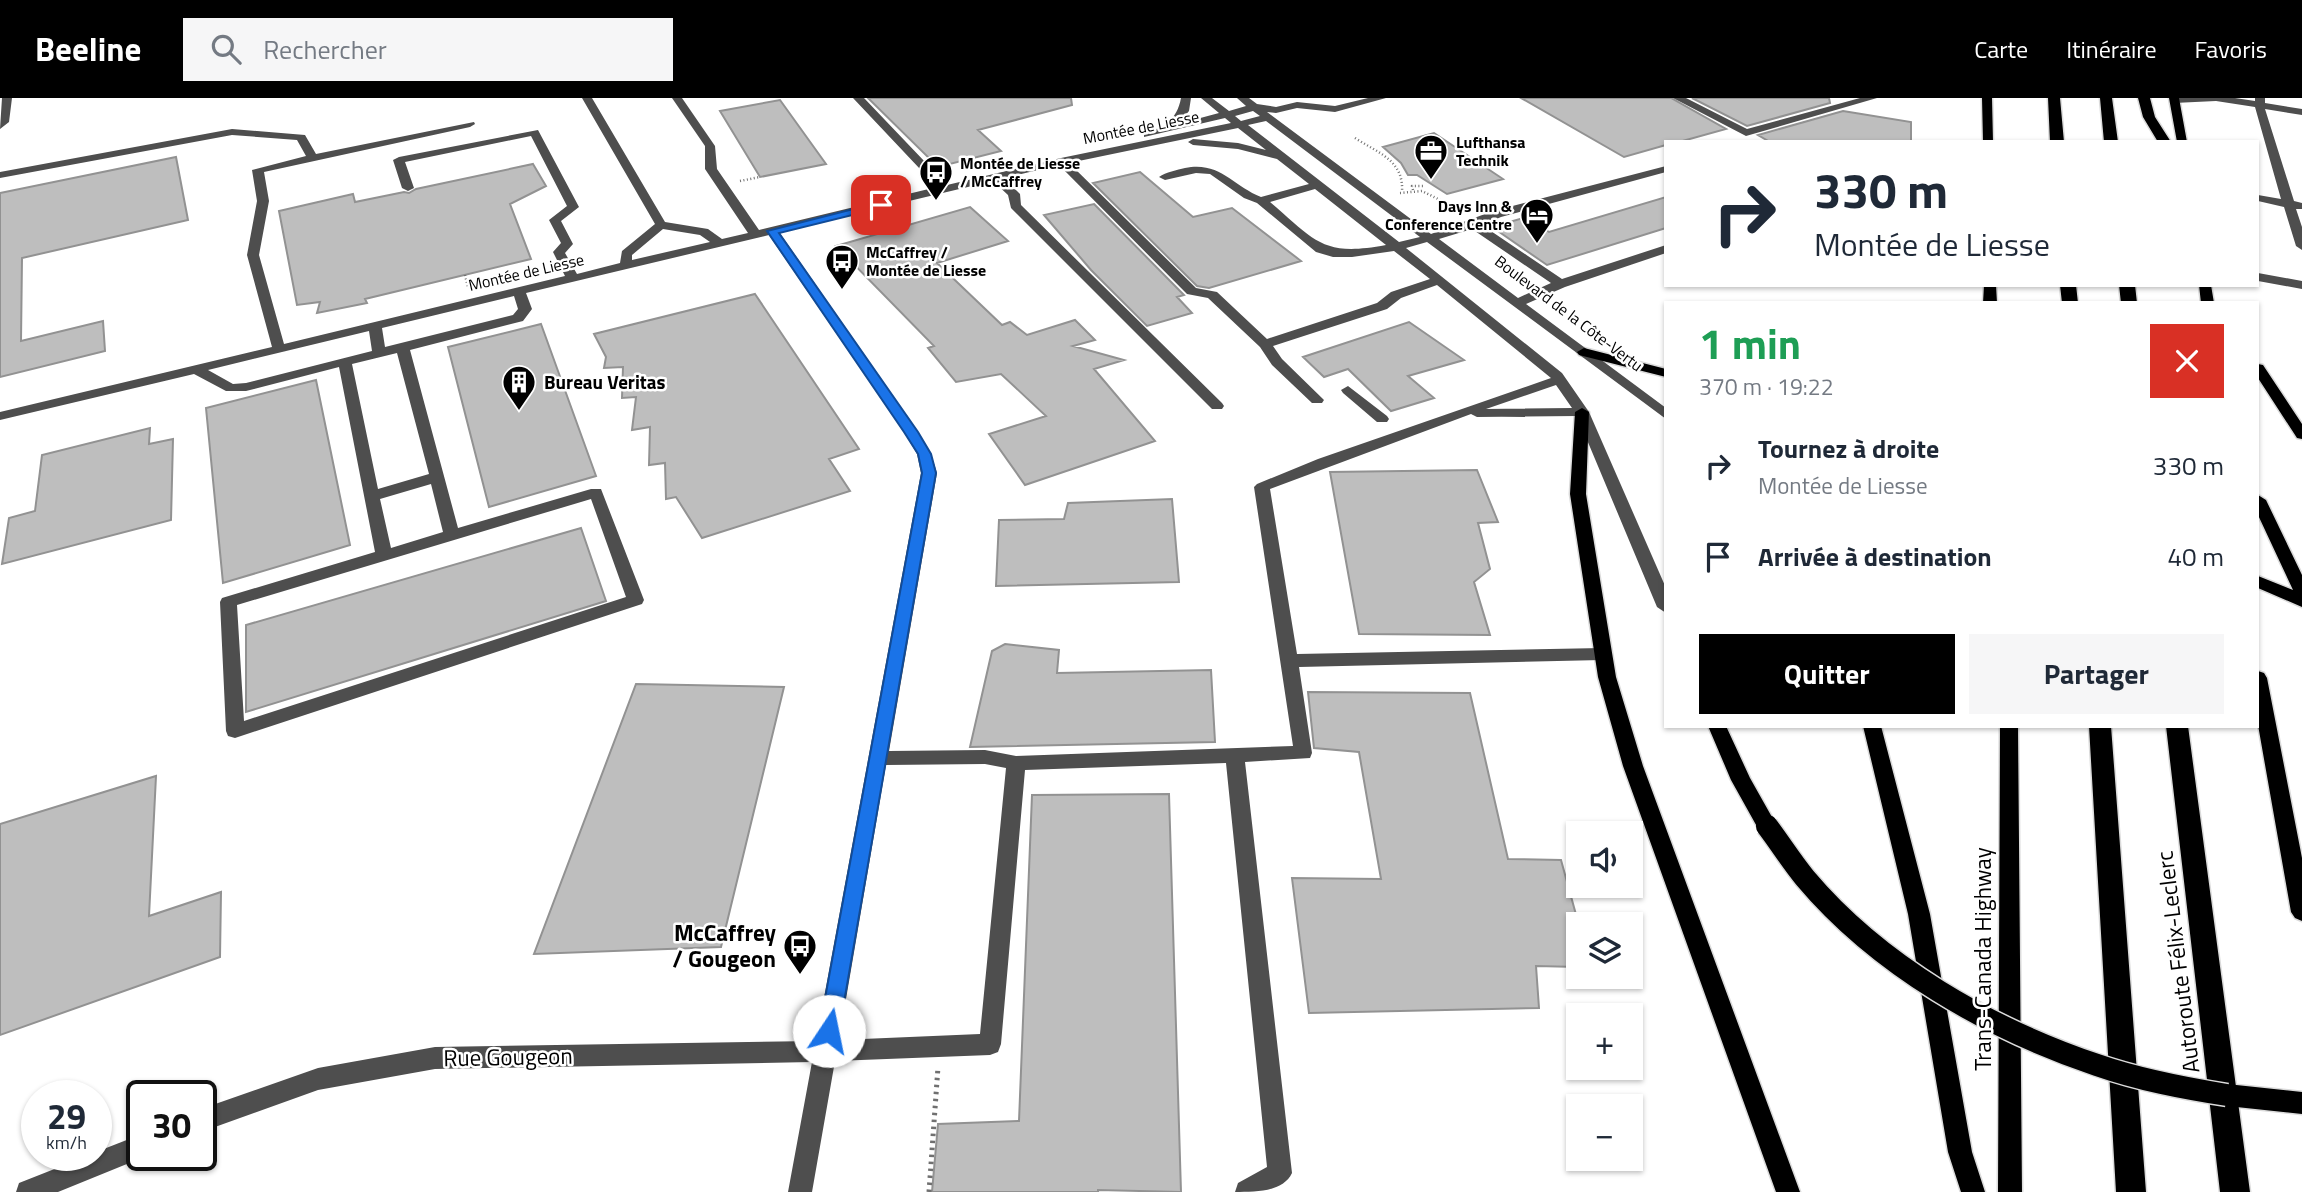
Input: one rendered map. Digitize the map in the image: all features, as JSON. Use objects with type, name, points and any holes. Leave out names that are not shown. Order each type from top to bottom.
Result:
[{"type":"highway","points":[[2054,98],[2057,140]]},
{"type":"highway","points":[[2106,98],[2111,140]]},
{"type":"highway","points":[[2144,98],[2149,117],[2164,140]]},
{"type":"highway","points":[[2100,728],[2131,1192]]},
{"type":"highway","name":"Autoroute Félix-Leclerc","points":[[2178,728],[2235,1192]]},
{"type":"main road","points":[[1987,98],[1987,140]]},
{"type":"main road","points":[[2174,99],[2182,140]]},
{"type":"main road","points":[[1584,352],[1664,372]]},
{"type":"main road","points":[[2259,370],[2302,435]]},
{"type":"main road","points":[[1582,412],[1578,494],[1602,654],[1615,707],[1633,766],[1788,1192]]},
{"type":"main road","points":[[2259,502],[2302,592]]},
{"type":"main road","points":[[2259,582],[2302,601]]},
{"type":"main road","points":[[2259,683],[2302,912]]},
{"type":"main road","points":[[1718,728],[1741,780],[1767,826],[1807,879],[1865,934],[1920,977],[2011,1030],[2070,1055],[2138,1078],[2204,1092],[2296,1099]]},
{"type":"main road","points":[[1872,728],[1919,914],[1960,1152],[1973,1192]]},
{"type":"main road","name":"Trans-Canada Highway","points":[[2009,728],[2010,1192]]},
{"type":"street","points":[[0,126],[4,122],[7,98]]},
{"type":"street","points":[[586,98],[661,225]]},
{"type":"street","points":[[677,98],[710,146],[711,169],[764,233],[911,432],[928,464],[929,482],[800,1192]]},
{"type":"street","points":[[858,98],[945,189]]},
{"type":"street","points":[[1169,128],[1184,111],[1186,98]]},
{"type":"street","points":[[1206,98],[1519,343],[1560,380],[1582,412],[1664,602]]},
{"type":"street","name":"Boulevard de la Côte-Vertu","points":[[1242,98],[1273,113],[1429,236],[1664,413]]},
{"type":"street","name":"Montée de Liesse","points":[[1060,161],[1168,141],[1240,124],[1297,105],[1335,109],[1381,98]]},
{"type":"street","points":[[1678,98],[1746,133],[1872,98]]},
{"type":"street","points":[[2174,99],[2217,98],[2260,102],[2302,112]]},
{"type":"street","points":[[2260,102],[2302,246]]},
{"type":"street","name":"Montée de Liesse","points":[[0,416],[996,177],[1169,128],[1256,107]]},
{"type":"street","points":[[279,349],[253,255],[263,201],[258,170],[470,124]]},
{"type":"street","points":[[0,176],[232,132],[301,136],[313,158]]},
{"type":"street","points":[[408,188],[398,160],[534,132],[573,207],[555,220],[567,244],[559,252],[573,279]]},
{"type":"street","points":[[1168,141],[1222,144],[1284,158]]},
{"type":"street","points":[[1060,161],[1192,291],[1212,295],[1265,344],[1277,362],[1317,400]]},
{"type":"street","points":[[1165,177],[1198,170],[1214,172],[1249,198],[1261,201],[1320,249],[1329,253],[1361,254],[1444,234],[1497,214],[1664,170]]},
{"type":"street","points":[[996,177],[1014,194],[1015,206],[1217,406]]},
{"type":"street","points":[[1261,201],[1317,185]]},
{"type":"street","points":[[2259,198],[2302,206]]},
{"type":"street","points":[[1473,224],[1560,284]]},
{"type":"street","points":[[626,265],[626,254],[661,225],[704,232],[720,243]]},
{"type":"street","points":[[1518,303],[1560,284],[1664,250]]},
{"type":"street","points":[[2259,277],[2302,285]]},
{"type":"street","points":[[1265,344],[1382,306],[1396,295],[1439,280]]},
{"type":"street","points":[[196,369],[231,388],[246,387],[518,318],[525,309],[519,291]]},
{"type":"street","points":[[375,326],[379,354]]},
{"type":"street","points":[[403,348],[452,535]]},
{"type":"street","points":[[345,362],[384,555]]},
{"type":"street","points":[[879,758],[985,757],[1016,763],[1303,753],[1262,487],[1323,462],[1538,385],[1560,380]]},
{"type":"street","points":[[1348,390],[1382,419]]},
{"type":"street","points":[[1465,413],[1582,412]]},
{"type":"street","points":[[372,496],[437,477]]},
{"type":"street","points":[[596,492],[636,600],[235,731],[228,601],[384,555],[596,492]]},
{"type":"street","points":[[1290,661],[1602,654]]},
{"type":"street","points":[[1235,755],[1280,1173],[1247,1192]]},
{"type":"street","name":"Rue Gougeon","points":[[217,1115],[318,1079],[435,1058],[825,1052],[990,1044],[1016,763]]},
{"type":"street","points":[[28,1192],[126,1152]]},
{"type":"path","points":[[1355,138],[1395,162],[1404,177],[1402,192]]},
{"type":"path","points":[[739,182],[760,177]]},
{"type":"path","points":[[1413,190],[1412,186],[1426,185],[1423,191]]},
{"type":"path","points":[[1393,196],[1413,190],[1423,191],[1437,195],[1454,207]]},
{"type":"path","points":[[465,275],[469,292]]},
{"type":"path","points":[[929,1192],[940,1047]]},
{"type":"building","points":[[868,98],[1071,98],[1072,105],[978,130],[1001,151],[938,167]]},
{"type":"building","points":[[1521,98],[1671,98],[1726,129],[1686,140],[1664,140],[1664,146],[1624,157]]},
{"type":"building","points":[[1692,98],[1829,98],[1830,103],[1747,126]]},
{"type":"building","points":[[780,100],[826,164],[760,177],[720,111]]},
{"type":"building","points":[[1843,111],[1911,122],[1911,140],[1767,140],[1758,135]]},
{"type":"building","points":[[1434,133],[1503,179],[1447,194],[1417,175],[1408,175],[1401,163],[1383,147]]},
{"type":"building","points":[[176,157],[188,220],[22,258],[21,341],[103,321],[105,351],[0,377],[0,193]]},
{"type":"building","points":[[533,164],[546,186],[510,204],[531,259],[365,299],[367,303],[317,313],[320,302],[297,305],[279,211],[353,194],[355,202],[409,193],[416,189]]},
{"type":"building","points":[[1140,172],[1193,217],[1232,208],[1301,261],[1209,288],[1197,286],[1093,183]]},
{"type":"building","points":[[1664,198],[1664,229],[1547,265],[1492,227],[1527,217],[1549,232]]},
{"type":"building","points":[[1094,204],[1184,295],[1177,297],[1192,313],[1147,326],[1091,270],[1044,215]]},
{"type":"building","points":[[970,207],[1008,241],[937,263],[1002,325],[1010,322],[1027,335],[1075,320],[1095,340],[1073,346],[1124,360],[1094,369],[1155,441],[1025,485],[989,434],[1046,416],[1001,374],[956,382],[928,348],[934,346],[836,246]]},
{"type":"building","points":[[755,294],[859,449],[829,459],[850,491],[702,538],[676,497],[666,499],[665,463],[649,465],[650,427],[632,430],[636,397],[622,398],[623,367],[604,368],[606,357],[594,334]]},
{"type":"building","points":[[1409,322],[1464,360],[1408,376],[1434,398],[1391,411],[1348,369],[1324,377],[1303,357]]},
{"type":"building","name":"Bureau Veritas","points":[[541,324],[596,476],[489,507],[448,347]]},
{"type":"building","points":[[316,380],[350,545],[223,583],[206,408]]},
{"type":"building","points":[[150,428],[149,444],[173,439],[171,520],[2,564],[9,518],[35,511],[42,455]]},
{"type":"building","points":[[1477,470],[1498,522],[1478,523],[1490,569],[1474,582],[1490,635],[1359,634],[1330,472]]},
{"type":"building","points":[[1172,499],[1179,582],[996,586],[999,520],[1064,519],[1068,503]]},
{"type":"building","points":[[581,528],[606,601],[246,712],[246,625]]},
{"type":"building","points":[[1005,644],[1059,650],[1057,673],[1211,670],[1215,742],[970,747],[992,651]]},
{"type":"building","points":[[636,684],[784,687],[721,947],[534,954]]},
{"type":"building","points":[[1308,692],[1470,693],[1508,859],[1561,860],[1566,878],[1566,898],[1571,898],[1575,912],[1566,912],[1566,967],[1536,966],[1539,1008],[1309,1013],[1292,878],[1381,879],[1359,752],[1314,748]]},
{"type":"building","points":[[156,776],[149,916],[221,892],[220,957],[0,1035],[0,824]]},
{"type":"building","points":[[1169,794],[1181,1192],[932,1192],[938,1124],[1019,1121],[1032,795]]},
{"type":"place","name":"Lufthansa Technik","points":[[1431,181]]},
{"type":"place","name":"Montée de Liesse / McCaffrey","points":[[936,202]]},
{"type":"place","name":"Days Inn & Conference Centre","points":[[1537,245]]},
{"type":"place","name":"McCaffrey / Montée de Liesse","points":[[842,291]]},
{"type":"place","name":"Bureau Veritas","points":[[519,412]]},
{"type":"place","name":"McCaffrey / Gougeon","points":[[800,976]]},
{"type":"route","points":[[829,1031],[929,473],[924,454],[911,432],[772,231],[881,205]]}]
